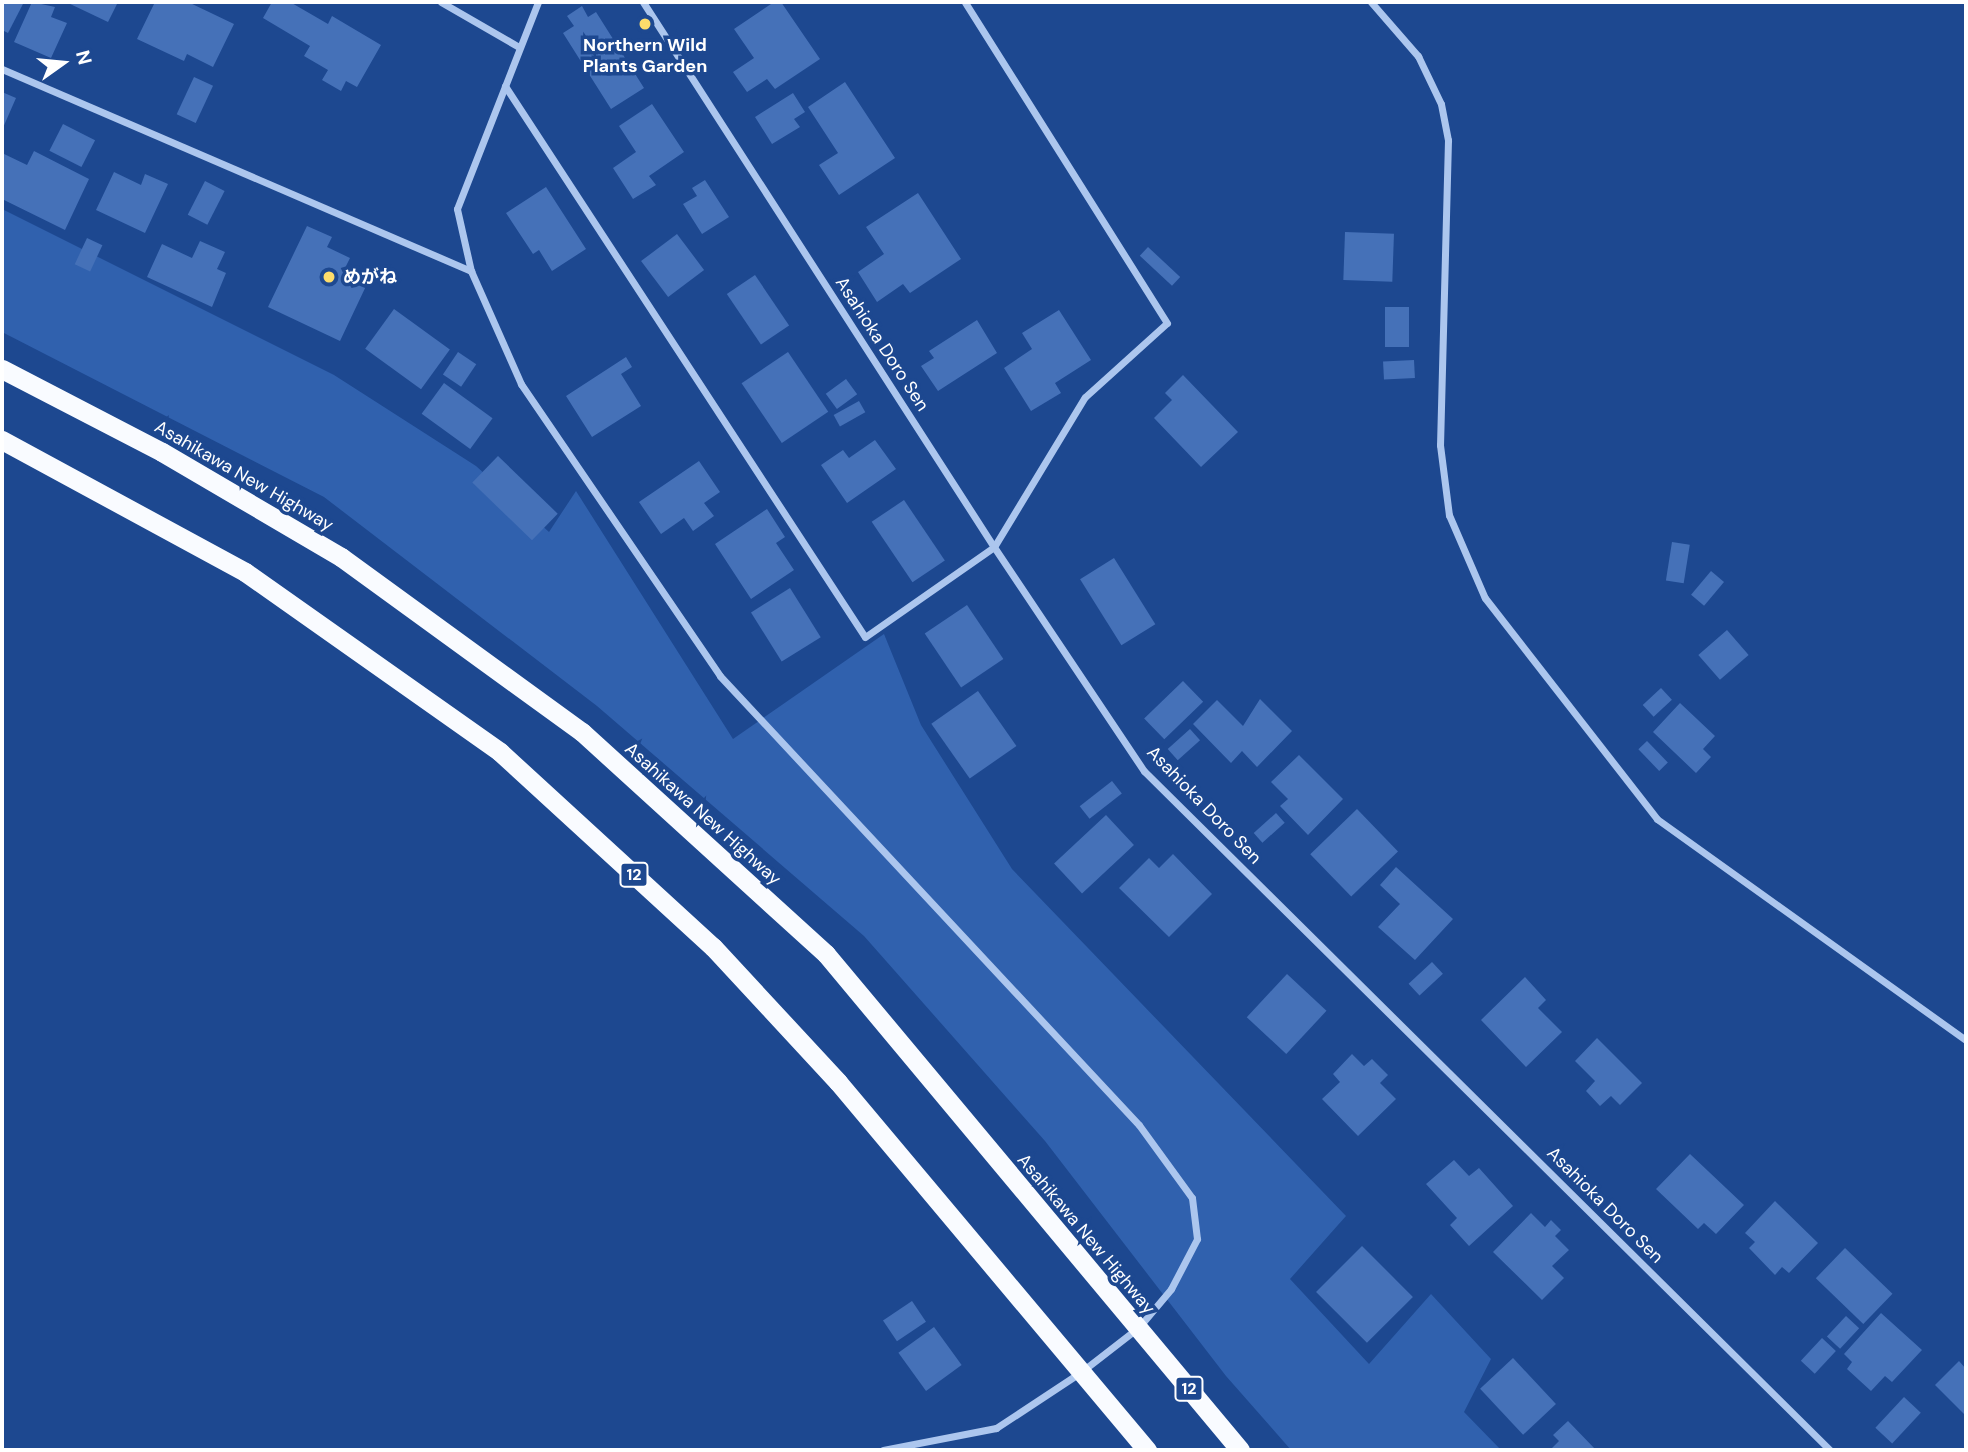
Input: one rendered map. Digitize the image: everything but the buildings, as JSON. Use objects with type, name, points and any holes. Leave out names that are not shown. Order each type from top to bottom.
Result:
[{"type":"highway","name":"Asahikawa New Highway","points":[[2,369],[162,452],[341,557],[582,732],[826,954],[1240,1450]]},
{"type":"highway","name":"12","points":[[2,440],[245,572],[500,752],[713,947],[838,1082],[1146,1450]]},
{"type":"street","points":[[441,2],[519,47]]},
{"type":"street","points":[[538,2],[457,209],[471,271],[521,384],[720,676],[1139,1125],[1192,1198],[1197,1239],[1171,1289],[1139,1327],[1081,1372],[996,1428],[883,1450]]},
{"type":"street","name":"Asahioka Doro Sen","points":[[643,2],[993,547],[1144,771],[1830,1450]]},
{"type":"street","points":[[505,86],[865,637],[993,547],[1085,397],[1167,323],[965,2]]},
{"type":"street","points":[[1371,2],[1418,55],[1441,104],[1448,139],[1440,445],[1449,515],[1485,598],[1657,819],[1966,1040]]},
{"type":"street","points":[[2,69],[471,271]]},
{"type":"shaded area","points":[[2,209],[334,375],[476,466],[549,532],[576,491],[733,739],[884,634],[921,725],[1012,869],[1346,1216],[1290,1279],[1369,1364],[1431,1294],[1491,1359],[1464,1412],[1501,1450],[1291,1450],[1226,1376],[1045,1141],[864,936],[597,706],[324,497],[2,332]]},
{"type":"place","name":"Northern Wild Plants Garden","points":[[645,24]]},
{"type":"place","name":"めがね","points":[[329,277]]}]
